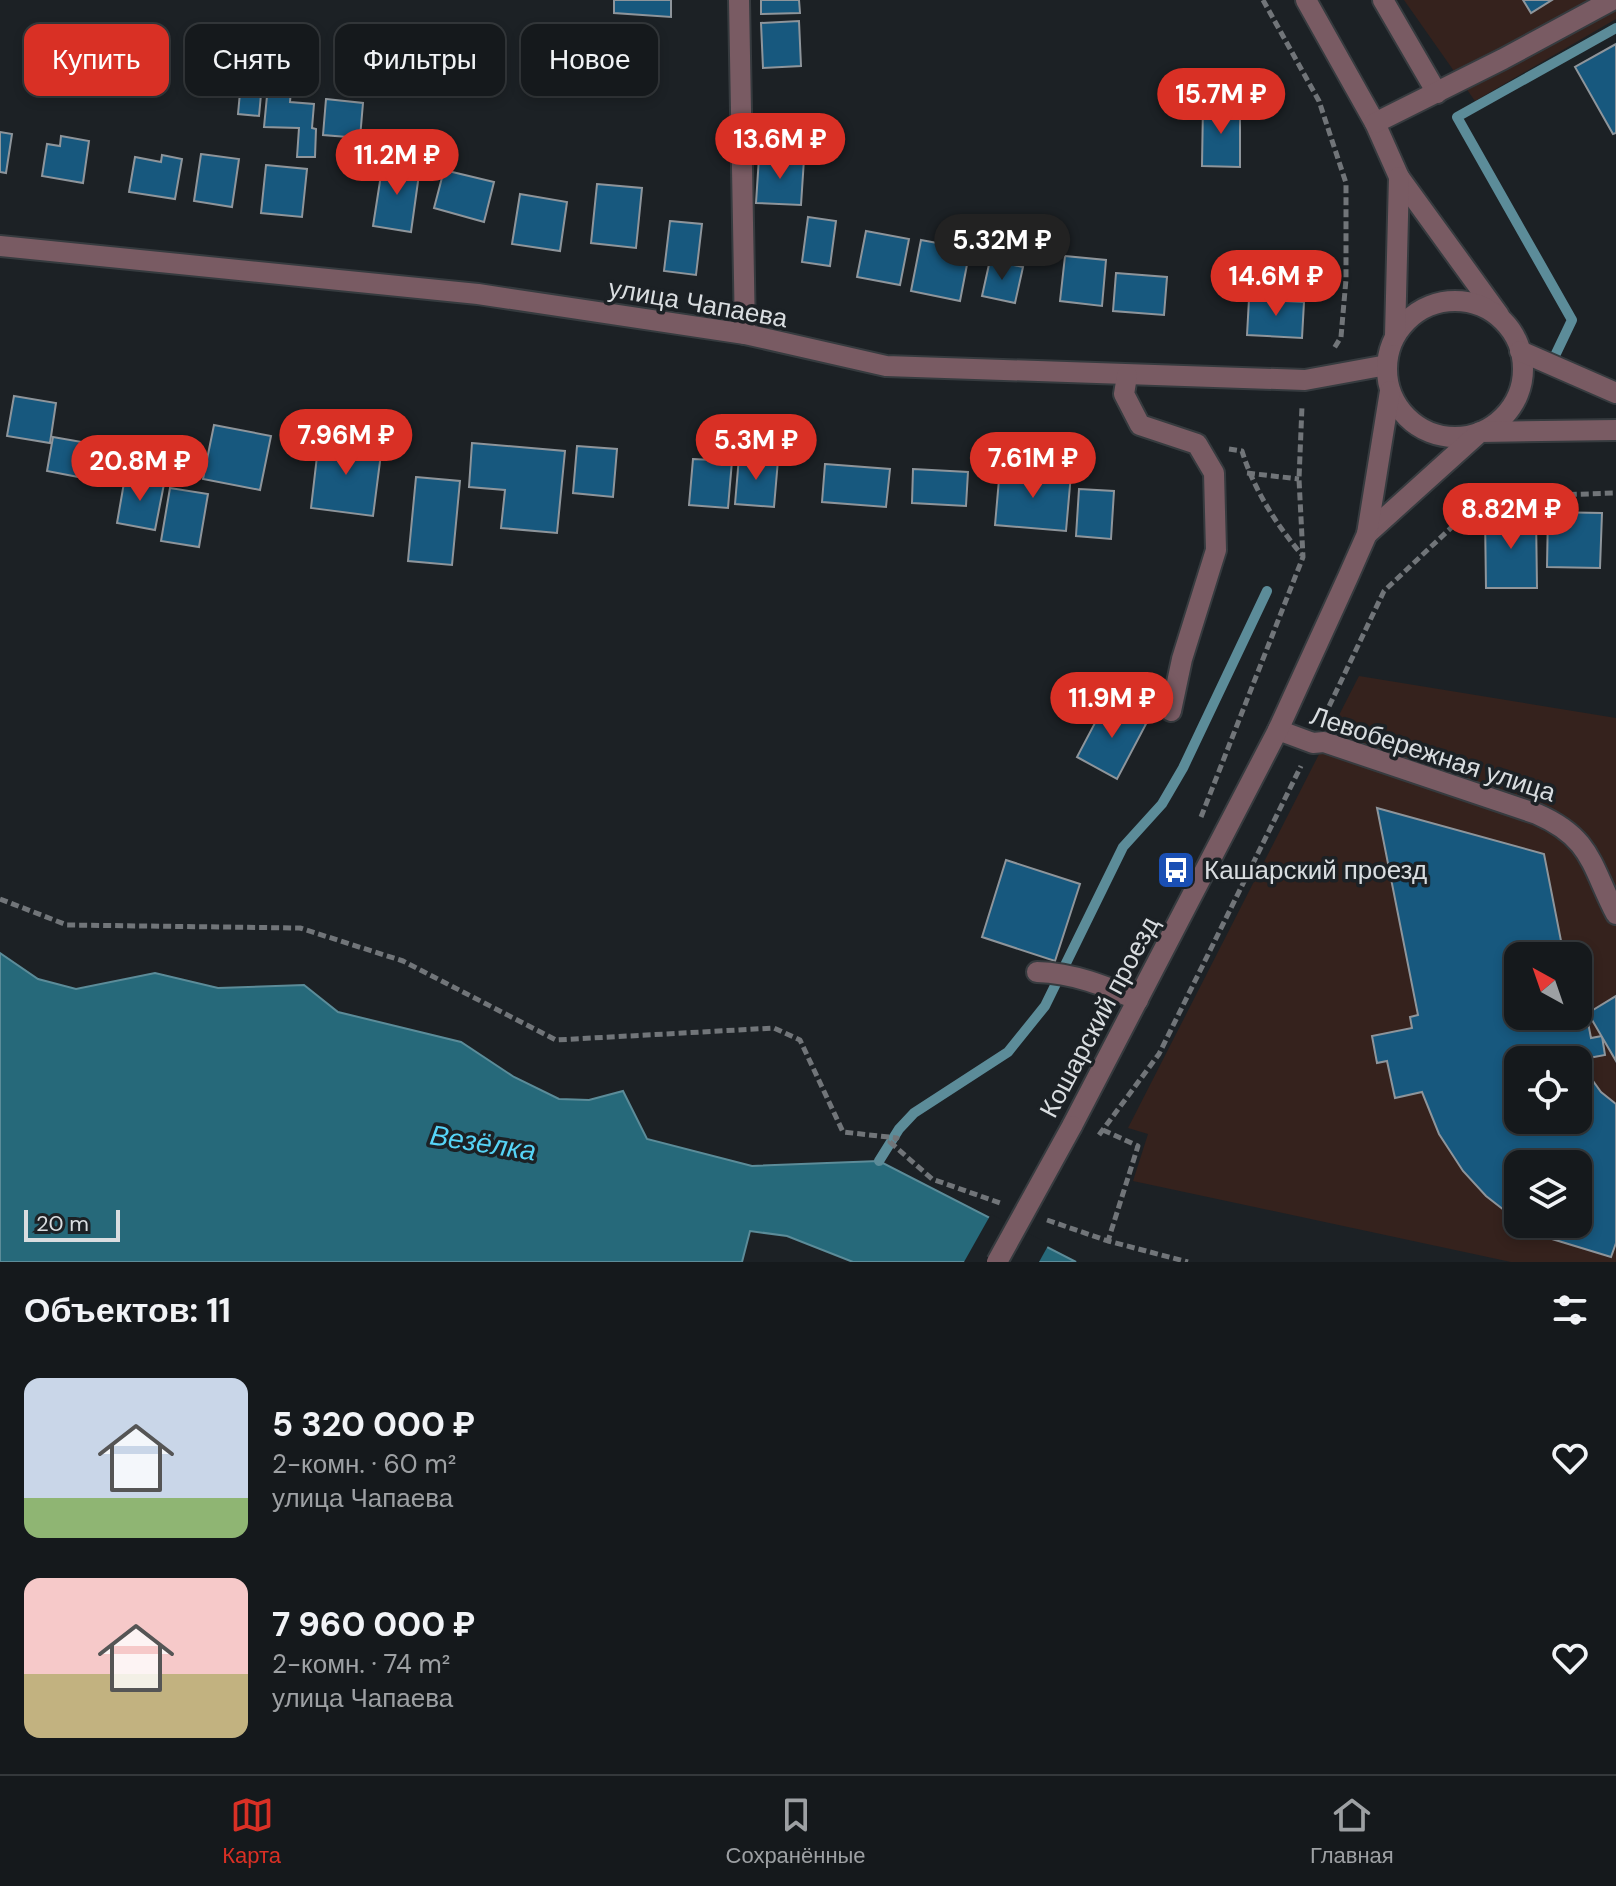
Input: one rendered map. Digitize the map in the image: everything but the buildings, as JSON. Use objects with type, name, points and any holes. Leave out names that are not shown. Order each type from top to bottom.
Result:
[{"type":"street","points":[[739,0],[745,334]]},
{"type":"street","points":[[1306,0],[1375,123],[1399,177],[1514,335],[1520,351],[1521,380],[1510,407],[1497,422],[1480,432]]},
{"type":"street","points":[[1383,0],[1437,93]]},
{"type":"street","points":[[1375,123],[1612,0]]},
{"type":"street","points":[[1399,177],[1395,336],[1387,365],[1390,391],[1401,410],[1417,425],[1437,434],[1458,436],[1480,432],[1616,430]]},
{"type":"street","name":"улица Чапаева","points":[[0,246],[478,294],[745,334],[886,366],[1305,380],[1387,365]]},
{"type":"street","points":[[1395,336],[1408,319],[1425,307],[1446,301],[1467,302],[1486,308],[1503,321]]},
{"type":"street","points":[[1520,351],[1616,393]]},
{"type":"street","points":[[1127,376],[1124,394],[1140,425],[1197,444],[1214,473],[1216,550],[1182,659],[1171,711]]},
{"type":"street","name":"Кошарский проезд","points":[[997,1262],[1072,1126],[1278,730],[1367,534],[1390,391]]},
{"type":"street","name":"Кошарский проезд","points":[[1367,534],[1480,432]]},
{"type":"street","name":"Левобережная улица","points":[[1278,730],[1313,743],[1324,742],[1537,814],[1561,825],[1579,841],[1616,914]]},
{"type":"street","points":[[1044,972],[1098,982],[1138,1000]]},
{"type":"path","points":[[1263,0],[1319,101],[1346,183],[1346,279],[1341,337],[1326,361]]},
{"type":"path","points":[[1197,827],[1303,557],[1299,479],[1302,406]]},
{"type":"path","points":[[1197,444],[1242,451],[1249,473],[1279,527],[1303,557]]},
{"type":"path","points":[[1214,473],[1249,473],[1299,479]]},
{"type":"path","points":[[0,899],[67,925],[300,928],[403,961],[556,1040],[774,1028],[800,1040],[843,1132],[897,1138],[890,1142],[932,1179],[1003,1204]]},
{"type":"path","points":[[1103,1130],[1138,1146],[1108,1241]]},
{"type":"path","points":[[1046,1219],[1108,1241],[1188,1262]]},
{"type":"shaded area","points":[[1404,0],[1616,0],[1616,19],[1475,101]]},
{"type":"shaded area","points":[[1359,676],[1616,718],[1616,1262],[1511,1262],[1133,1181],[1148,1134],[1128,1128]]},
{"type":"water","name":"Везёлка","points":[[0,953],[38,979],[76,989],[155,973],[218,988],[304,985],[338,1012],[461,1042],[514,1077],[559,1099],[589,1100],[623,1091],[647,1139],[752,1166],[879,1161],[1076,1262],[853,1262],[787,1236],[750,1231],[742,1262],[0,1262]]},
{"type":"pier","points":[[991,1214],[1049,1244],[1039,1262],[964,1262]]},
{"type":"waterway","points":[[1551,364],[1572,320],[1457,117],[1616,28]]},
{"type":"waterway","points":[[879,1161],[899,1129],[914,1113],[1008,1052],[1045,1006],[1123,847],[1162,804],[1183,768],[1267,591]]},
{"type":"place","name":"Кашарский проезд","points":[[1176,870]]}]
